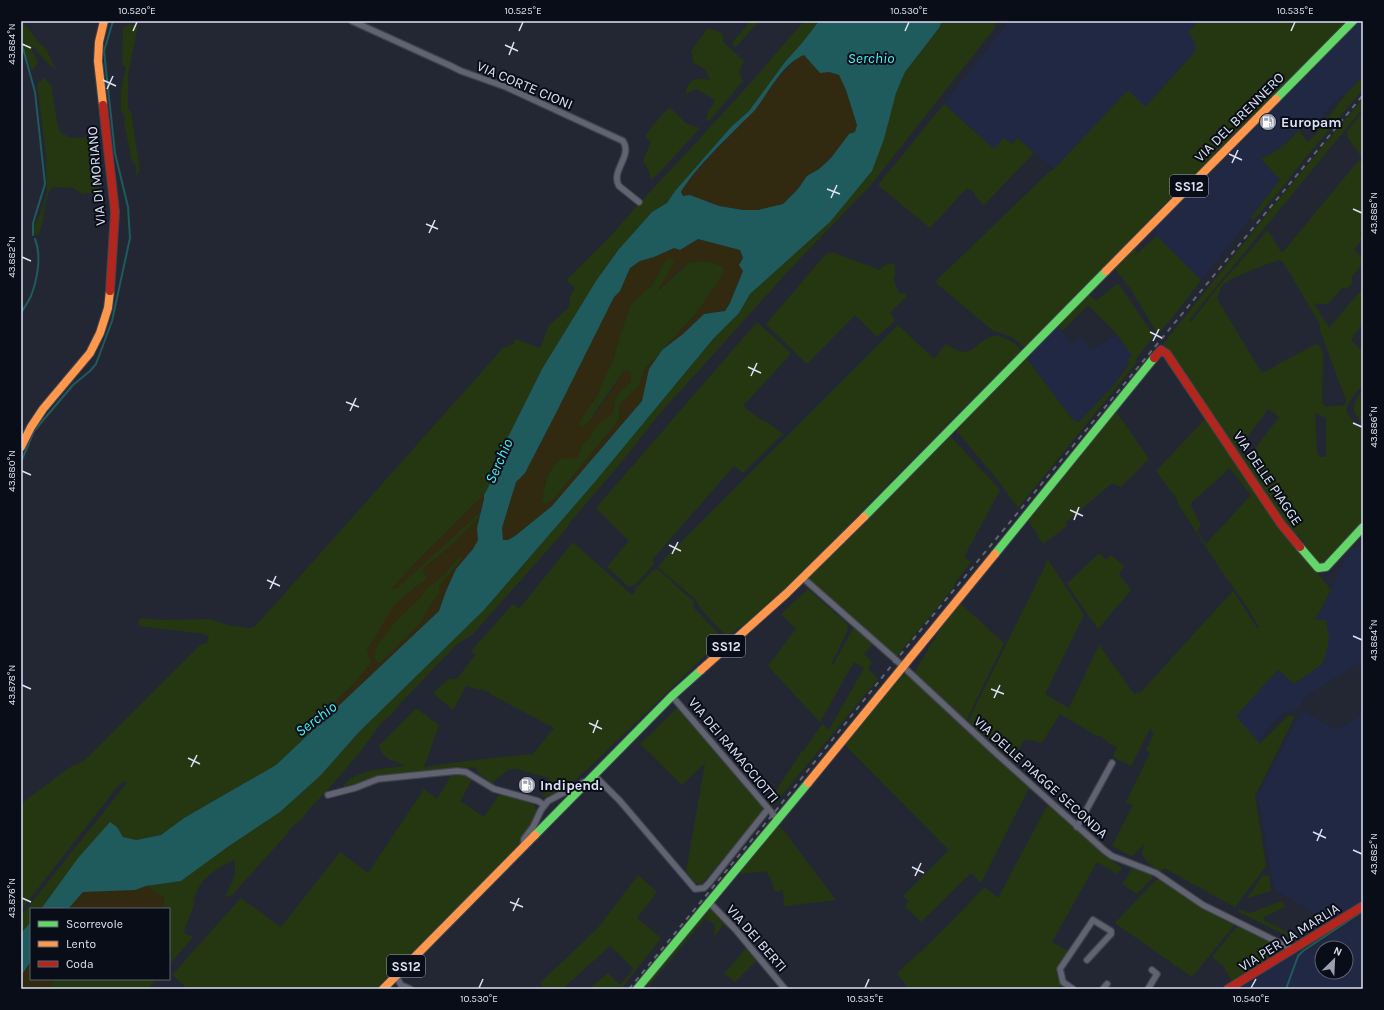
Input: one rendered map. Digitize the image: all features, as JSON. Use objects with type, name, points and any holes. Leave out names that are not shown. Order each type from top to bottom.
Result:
[{"type":"main road","name":"VIA DI MORIANO","points":[[21,447],[30,427],[43,409],[90,352],[100,333],[108,308],[112,277],[115,218],[98,61],[104,21]]},
{"type":"main road","name":"VIA DEL BRENNERO","points":[[803,578],[1025,351],[1353,21]]},
{"type":"main road","name":"VIA DELLE PIAGGE","points":[[903,666],[1162,350],[1173,362],[1280,524],[1318,568],[1326,567],[1331,563],[1363,527]]},
{"type":"main road","name":"SS12","points":[[383,989],[672,696],[775,605],[803,578]]},
{"type":"main road","points":[[637,989],[778,820],[903,666]]},
{"type":"main road","name":"VIA PER LA MARLIA","points":[[1228,989],[1363,906]]},
{"type":"street","name":"VIA CORTE CIONI","points":[[352,21],[461,71],[506,87],[623,141],[626,147],[626,152],[618,173],[617,182],[619,186],[639,202]]},
{"type":"street","name":"VIA DELLE PIAGGE SECONDA","points":[[803,578],[903,666],[997,754],[1112,856],[1156,873],[1203,905],[1292,949]]},
{"type":"street","name":"VIA DEI RAMACCIOTTI","points":[[672,696],[778,820]]},
{"type":"street","points":[[1077,826],[1112,763]]},
{"type":"street","points":[[328,795],[355,788],[378,779],[457,771],[466,772],[494,789],[538,801],[544,805]]},
{"type":"street","points":[[523,847],[524,839],[533,827],[544,805],[548,801],[592,776],[620,802],[695,889],[704,888],[768,809]]},
{"type":"street","name":"VIA DEI BERTI","points":[[709,902],[735,929],[785,989]]},
{"type":"street","points":[[1073,989],[1063,982],[1060,969],[1093,920],[1111,931],[1111,934],[1086,960]]},
{"type":"street","points":[[1148,989],[1157,974],[1152,970]]},
{"type":"street","points":[[396,976],[401,985],[410,989]]},
{"type":"street","points":[[1103,989],[1107,984]]},
{"type":"shaded area","points":[[21,21],[23,21],[24,25],[29,29],[37,41],[46,49],[56,70],[44,60],[33,45],[32,51],[38,63],[32,71],[21,42]]},
{"type":"shaded area","points":[[751,21],[759,21],[735,48],[732,43]]},
{"type":"shaded area","points":[[804,21],[819,21],[785,62],[749,111],[731,127],[675,191],[667,203],[652,212],[619,249],[596,281],[542,369],[494,465],[494,476],[484,495],[416,562],[391,589],[396,589],[480,512],[480,516],[450,547],[423,569],[427,579],[413,589],[381,626],[379,632],[367,649],[371,662],[357,680],[338,699],[335,709],[276,765],[184,818],[161,835],[135,840],[123,837],[117,827],[110,823],[78,858],[42,908],[30,908],[30,923],[21,933],[21,916],[126,784],[124,781],[118,786],[21,910],[21,804],[69,768],[85,760],[198,647],[204,643],[206,644],[209,637],[204,634],[139,626],[138,622],[141,618],[162,620],[211,619],[227,625],[248,628],[254,627],[503,348],[514,344],[515,339],[540,348],[550,323],[551,324],[569,307],[570,297],[575,288],[566,280],[612,235],[634,209],[753,80]]},
{"type":"shaded area","points":[[942,21],[996,21],[994,29],[870,186],[790,269],[662,411],[566,529],[473,634],[456,645],[393,713],[381,723],[361,751],[324,794],[308,810],[303,818],[290,829],[232,895],[225,897],[235,875],[235,860],[216,870],[205,879],[197,890],[184,933],[193,937],[170,964],[170,908],[161,908],[165,898],[146,886],[181,881],[229,846],[280,812],[321,775],[359,732],[484,610],[594,483],[713,339],[739,313],[750,294],[830,222],[872,171],[896,93],[905,72],[939,28]]},
{"type":"shaded area","points":[[1009,21],[1199,21],[1188,32],[1194,41],[1196,48],[1195,52],[1145,107],[1128,91],[1054,169],[1017,138],[1012,144],[994,149],[944,104]]},
{"type":"shaded area","points":[[1199,21],[1347,21],[1024,347],[1012,337],[992,330],[935,282],[1048,173],[1054,169],[1128,90],[1145,107],[1195,52],[1195,44],[1188,32]]},
{"type":"shaded area","points":[[1360,21],[1363,21],[1363,76],[1346,94],[1338,98],[1309,132],[1303,125],[1282,147],[1261,159],[1281,180],[1201,280],[1152,231],[1243,141]]},
{"type":"shaded area","points":[[130,24],[138,25],[128,75],[128,109],[131,112],[140,171],[136,176],[136,165],[132,161],[124,123],[125,117],[121,111],[121,91],[126,66],[122,65],[123,27]]},
{"type":"shaded area","points":[[708,28],[722,33],[724,43],[744,61],[739,72],[743,81],[711,119],[706,121],[708,111],[715,100],[696,89],[686,94],[688,85],[694,80],[701,78],[710,80],[706,70],[694,63],[691,51]]},
{"type":"shaded area","points":[[1363,76],[1363,89],[1253,221],[1251,217],[1280,180],[1261,159],[1282,147],[1299,130],[1308,142],[1316,134],[1346,94]]},
{"type":"shaded area","points":[[44,78],[51,85],[60,132],[71,138],[87,137],[93,139],[98,146],[100,195],[89,193],[83,194],[73,188],[53,187],[49,192],[45,205],[42,226],[36,237],[33,229],[42,209],[47,191],[46,154],[37,84]]},
{"type":"shaded area","points":[[1363,98],[1363,108],[1189,320],[1191,322],[1218,287],[1268,230],[1281,252],[1283,252],[1359,160],[1363,165],[1363,228],[1359,234],[1363,238],[1354,250],[1363,257],[1363,263],[1351,278],[1353,282],[1346,289],[1343,287],[1328,304],[1317,304],[1313,302],[1329,328],[1363,288],[1363,323],[1351,340],[1363,352],[1363,385],[1352,398],[1348,406],[1347,413],[1363,430],[1363,522],[1326,564],[1320,564],[1304,547],[1305,544],[1298,535],[1293,534],[1261,489],[1192,383],[1163,344],[1276,203]],"holes":[[[1279,260],[1283,262],[1320,324],[1320,330],[1347,403],[1345,405],[1326,407],[1322,403],[1323,353],[1318,343],[1262,373],[1217,298],[1222,286],[1233,278]],[[1268,409],[1279,417],[1248,458],[1245,458],[1239,449]],[[1315,413],[1326,418],[1326,457],[1320,457],[1317,453]]]},
{"type":"shaded area","points":[[944,104],[994,149],[1003,138],[1012,144],[1017,138],[1033,151],[1032,155],[984,205],[974,195],[975,193],[967,188],[930,228],[878,185]]},
{"type":"shaded area","points":[[670,107],[685,123],[700,128],[651,180],[648,169],[643,161],[651,142],[645,136]]},
{"type":"shaded area","points":[[1363,112],[1363,159],[1348,138],[1347,131]]},
{"type":"shaded area","points":[[1157,236],[1201,280],[1158,334],[1130,288],[1114,268],[1134,249],[1138,253]]},
{"type":"shaded area","points":[[834,253],[880,270],[887,264],[895,265],[895,284],[899,293],[905,293],[907,296],[890,313],[895,320],[877,337],[855,315],[807,364],[766,324],[826,254]]},
{"type":"shaded area","points":[[669,257],[675,261],[659,290],[689,263],[705,261],[723,266],[723,275],[693,317],[644,370],[640,384],[620,404],[619,420],[556,496],[550,502],[545,504],[542,502],[543,490],[555,464],[564,458],[577,458],[581,446],[600,422],[612,414],[615,399],[631,381],[624,370],[588,423],[581,429],[578,424],[598,394],[614,358],[631,303],[652,285]]},
{"type":"shaded area","points":[[1118,283],[1154,336],[1135,360],[1137,362],[1018,508],[997,479],[954,428],[1026,355],[1028,360],[1073,420],[1079,422],[1112,387],[1128,366],[1129,358],[1132,356],[1116,333],[1088,305],[1062,331],[1058,325],[1088,294],[1096,301]]},
{"type":"shaded area","points":[[757,322],[790,352],[789,356],[743,406],[762,421],[764,420],[783,434],[743,473],[734,466],[652,560],[655,563],[635,585],[629,587],[607,567],[629,541],[596,508]]},
{"type":"shaded area","points":[[898,325],[934,359],[946,344],[957,351],[967,352],[992,336],[1006,338],[1021,350],[767,607],[727,637],[700,608],[695,599],[658,567],[666,557]]},
{"type":"shaded area","points":[[1058,325],[1070,344],[1081,337],[1090,350],[1117,335],[1132,356],[1128,366],[1112,387],[1079,422],[1073,420],[1026,355]]},
{"type":"shaded area","points":[[1363,390],[1363,424],[1356,415],[1354,407],[1356,399]]},
{"type":"shaded area","points":[[1115,410],[1149,459],[1121,487],[1112,483],[1065,523],[1067,526],[1043,544],[1029,522],[1030,518]]},
{"type":"shaded area","points":[[1205,419],[1228,450],[1274,519],[1331,590],[1315,619],[1327,621],[1329,635],[1326,652],[1321,665],[1294,684],[1278,670],[1236,716],[1260,744],[1289,715],[1293,716],[1294,718],[1255,796],[1266,866],[1235,907],[1164,868],[1160,872],[1147,862],[1142,854],[1144,844],[1132,856],[1112,846],[1133,805],[1126,802],[1150,753],[1146,750],[1154,734],[1150,729],[1131,766],[1113,757],[1117,747],[1110,744],[1101,736],[1097,736],[1060,714],[1042,743],[1030,740],[1024,741],[1013,758],[1010,759],[968,721],[1048,560],[1084,615],[1045,694],[1069,708],[1099,645],[1134,694],[1138,692],[1140,693],[1233,591],[1257,628],[1259,627],[1177,502],[1178,501],[1156,471]],"holes":[[[1230,468],[1251,495],[1206,544],[1197,531],[1201,525],[1191,506],[1192,502]]]},
{"type":"shaded area","points":[[947,437],[951,437],[1000,490],[964,557],[971,562],[954,584],[955,586],[896,657],[810,580],[810,576]]},
{"type":"shaded area","points":[[573,542],[632,595],[635,592],[635,589],[653,570],[658,569],[694,602],[693,607],[723,638],[594,763],[567,787],[551,795],[545,797],[541,796],[554,787],[547,782],[549,778],[516,769],[509,769],[492,783],[478,773],[475,767],[371,778],[345,788],[343,786],[349,780],[372,770],[406,766],[386,757],[379,746],[416,708],[439,725],[424,767],[533,754],[554,728],[490,694],[490,692],[466,686],[453,710],[433,693],[449,679],[457,679],[475,655],[471,651],[513,604],[519,609]]},
{"type":"shaded area","points":[[1360,547],[1363,556],[1363,661],[1309,694],[1304,698],[1300,707],[1282,714],[1273,722],[1258,743],[1235,716],[1278,670],[1294,684],[1321,665],[1329,634],[1326,626],[1315,619],[1350,549]]},
{"type":"shaded area","points":[[1099,553],[1106,560],[1111,555],[1124,566],[1119,574],[1131,590],[1098,629],[1067,584]]},
{"type":"shaded area","points":[[459,557],[463,558],[439,586],[441,592],[432,603],[421,622],[381,663],[377,662],[374,657],[378,644],[394,623],[420,598],[426,589],[444,575]]},
{"type":"shaded area","points":[[808,589],[847,624],[848,629],[831,665],[833,665],[854,627],[873,644],[864,654],[872,662],[868,669],[878,679],[771,808],[768,803],[802,751],[803,752],[822,724],[829,730],[864,668],[854,662],[820,722],[768,666],[796,629],[781,614]]},
{"type":"shaded area","points":[[961,604],[1004,643],[966,721],[914,673],[949,615]]},
{"type":"shaded area","points":[[902,675],[909,675],[1030,786],[981,883],[971,873],[921,922],[905,906],[909,901],[903,896],[949,850],[844,744]]},
{"type":"shaded area","points":[[678,707],[766,808],[702,884],[696,883],[686,872],[705,763],[682,785],[640,744]]},
{"type":"shaded area","points":[[1302,711],[1337,730],[1363,714],[1363,900],[1325,924],[1320,917],[1276,890],[1273,884],[1258,795]]},
{"type":"shaded area","points":[[452,774],[459,774],[473,778],[460,801],[484,817],[498,796],[502,794],[531,802],[536,808],[536,815],[516,848],[377,989],[188,989],[172,975],[241,898],[281,927],[340,852],[368,873],[424,789],[437,799]]},
{"type":"shaded area","points":[[1048,804],[1101,852],[1122,868],[1117,874],[1097,862],[1052,942],[1068,951],[1055,971],[1059,979],[1068,989],[909,989],[897,973],[930,943],[985,887],[998,898]]},
{"type":"shaded area","points":[[777,826],[781,827],[836,900],[784,906],[783,890],[777,892],[774,890],[772,881],[766,871],[742,874],[740,870]]},
{"type":"shaded area","points":[[1133,867],[1154,876],[1137,894],[1122,884]]},
{"type":"shaded area","points":[[638,875],[657,892],[637,918],[661,938],[621,989],[589,989],[608,973],[620,985],[634,969],[610,946],[562,989],[546,989],[540,983],[598,928]]},
{"type":"shaded area","points":[[1263,875],[1269,876],[1271,891],[1247,898]]},
{"type":"shaded area","points":[[1156,880],[1160,880],[1203,909],[1235,924],[1192,977],[1115,923]]},
{"type":"shaded area","points":[[1282,901],[1285,907],[1264,917],[1263,920],[1290,933],[1290,937],[1238,912],[1239,909],[1250,913]]},
{"type":"shaded area","points":[[711,908],[724,919],[733,931],[723,925],[714,937],[715,924],[705,919],[648,987],[647,985]]},
{"type":"shaded area","points":[[1363,914],[1363,989],[1245,989],[1242,987],[1294,953],[1307,951],[1314,946],[1314,980],[1354,980],[1354,940],[1324,940]]},
{"type":"shaded area","points":[[1239,924],[1283,947],[1284,950],[1233,983],[1224,967],[1212,957]]},
{"type":"shaded area","points":[[748,946],[757,959],[735,982],[724,974]]},
{"type":"shaded area","points":[[54,980],[155,980],[148,989],[50,989]]},
{"type":"sand","points":[[804,55],[820,73],[829,72],[839,75],[846,90],[857,125],[855,132],[849,134],[831,158],[819,169],[807,176],[798,189],[783,204],[758,210],[743,210],[719,206],[690,195],[683,196],[681,193],[686,183],[755,109],[768,90],[795,59]]},
{"type":"sand","points":[[698,239],[740,250],[742,258],[741,274],[736,290],[725,311],[704,314],[683,334],[664,349],[693,317],[723,275],[723,266],[698,261],[689,263],[656,293],[675,261],[669,257],[652,285],[631,303],[614,358],[598,394],[578,424],[581,428],[598,410],[624,370],[630,371],[631,381],[615,399],[612,414],[600,422],[581,446],[577,459],[564,458],[555,464],[545,484],[542,502],[545,504],[550,502],[556,496],[619,420],[620,404],[640,384],[644,370],[662,351],[642,401],[552,506],[515,536],[508,540],[503,540],[502,528],[516,482],[525,473],[614,297],[620,291],[630,268],[640,261],[654,257],[674,248],[680,250]]},
{"type":"sand","points":[[484,495],[480,512],[396,589],[391,589],[416,562]]},
{"type":"sand","points":[[480,516],[477,528],[478,540],[473,549],[456,569],[439,611],[335,709],[338,699],[357,680],[371,662],[367,649],[379,632],[393,606],[427,579],[423,569],[450,547]],"holes":[[[459,557],[462,558],[439,586],[440,592],[421,622],[381,662],[377,662],[374,657],[378,644],[394,623],[420,598],[426,589],[444,575]]]},
{"type":"sand","points":[[146,886],[165,898],[163,905],[161,908],[69,908],[83,892],[135,890]]},
{"type":"sand","points":[[30,962],[30,980],[54,980],[50,989],[21,989],[21,976]]},
{"type":"water","name":"Serchio","points":[[819,21],[942,21],[939,28],[905,72],[896,93],[884,139],[872,171],[830,222],[750,294],[739,313],[713,339],[594,483],[484,610],[359,732],[321,775],[280,812],[229,846],[181,881],[146,886],[135,890],[83,892],[69,908],[42,908],[78,858],[110,822],[117,827],[123,837],[136,840],[161,835],[184,818],[276,765],[439,611],[456,569],[473,549],[478,540],[477,528],[484,495],[494,476],[494,465],[542,369],[596,281],[619,249],[652,212],[667,203],[675,191],[731,127],[749,111],[785,62]],"holes":[[[804,55],[820,73],[829,72],[839,75],[846,90],[857,125],[855,132],[849,134],[831,158],[819,169],[807,176],[798,189],[783,204],[758,210],[743,210],[719,206],[690,195],[683,196],[681,192],[686,184],[715,150],[755,110],[776,79],[789,65]],[[698,239],[740,250],[743,258],[739,265],[743,271],[730,303],[725,311],[704,314],[683,334],[662,350],[649,369],[642,401],[552,506],[515,536],[508,540],[503,540],[502,528],[516,482],[525,473],[614,297],[620,291],[630,268],[640,261],[654,257],[674,248],[680,250]]]},
{"type":"water","points":[[30,923],[30,962],[21,976],[21,933]]},
{"type":"waterway","points":[[21,462],[34,431],[73,385],[96,364],[112,321],[130,238],[128,207],[115,153],[104,51],[113,21]]},
{"type":"waterway","points":[[21,41],[35,92],[45,184],[33,223],[33,235]]},
{"type":"waterway","points":[[21,313],[31,296],[37,275],[38,253],[35,239]]},
{"type":"waterway","points":[[1286,989],[1298,956],[1303,951],[1363,911]]},
{"type":"railway","points":[[629,989],[773,814],[896,660],[1363,95]]},
{"type":"traffic: fast","points":[[1276,99],[1353,21]]},
{"type":"traffic: fast","points":[[864,517],[1106,271]]},
{"type":"traffic: fast","points":[[995,554],[1154,358]]},
{"type":"traffic: fast","points":[[1300,547],[1318,568],[1326,567],[1363,527]]},
{"type":"traffic: fast","points":[[535,835],[672,696],[701,670]]},
{"type":"traffic: fast","points":[[637,989],[808,783]]},
{"type":"traffic: slow","points":[[103,105],[98,61],[99,42],[104,21]]},
{"type":"traffic: slow","points":[[1106,271],[1276,99]]},
{"type":"traffic: slow","points":[[21,447],[31,427],[43,409],[90,353],[100,333],[108,308],[110,291]]},
{"type":"traffic: slow","points":[[701,670],[787,593],[864,517]]},
{"type":"traffic: slow","points":[[808,783],[995,554]]},
{"type":"traffic: slow","points":[[383,989],[535,835]]},
{"type":"traffic: jam","points":[[103,105],[115,212],[110,291]]},
{"type":"traffic: jam","points":[[1154,358],[1161,350],[1167,354],[1281,524],[1300,547]]},
{"type":"traffic: jam","points":[[1228,989],[1363,906]]},
{"type":"place","name":"Europam","points":[[1268,122]]},
{"type":"place","name":"Indipend.","points":[[527,785]]}]
